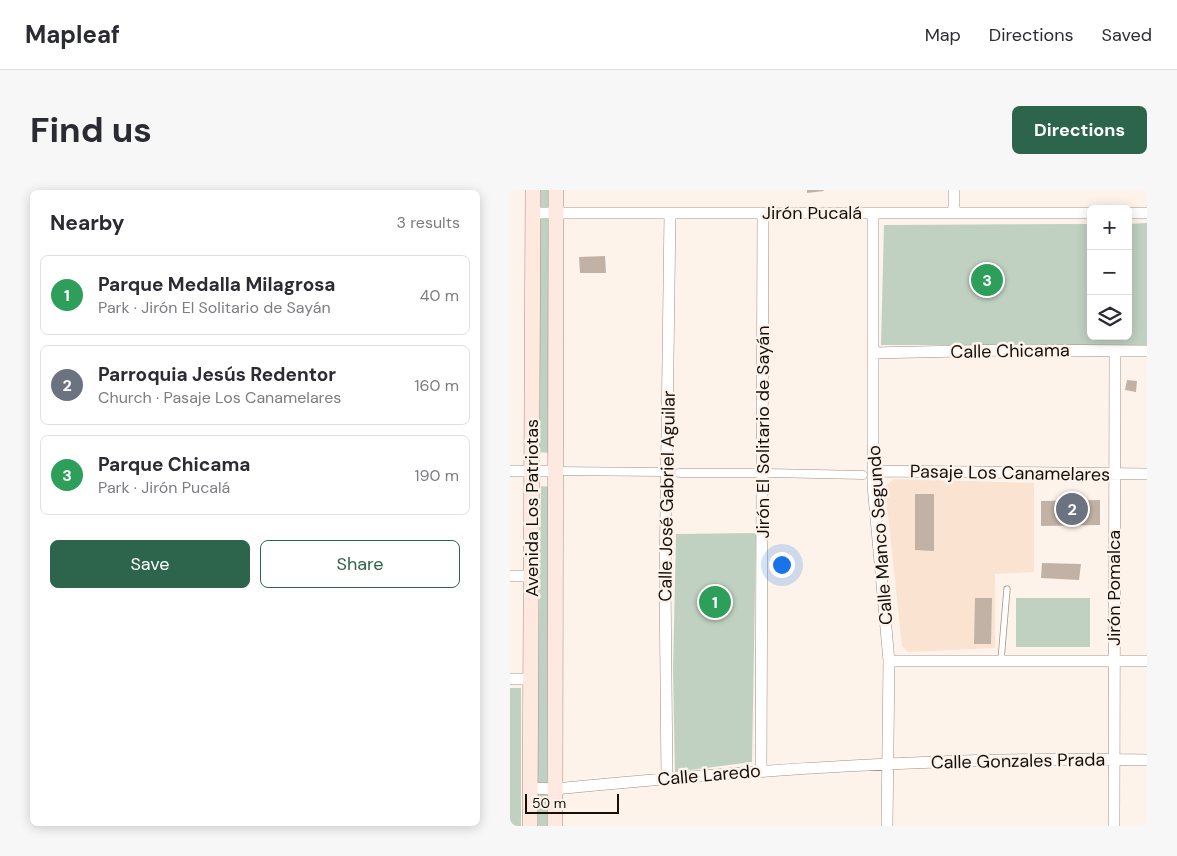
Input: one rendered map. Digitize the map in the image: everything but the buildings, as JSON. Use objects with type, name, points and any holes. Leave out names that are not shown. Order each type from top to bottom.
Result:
[{"type":"main road","name":"Avenida Los Patriotas","points":[[530,826],[533,190]]},
{"type":"main road","name":"Avenida Los Patriotas","points":[[555,826],[556,190]]},
{"type":"street","points":[[954,190],[954,213]]},
{"type":"street","name":"Jirón Pucalá","points":[[533,213],[1087,213]]},
{"type":"street","name":"Calle José Gabriel Aguilar","points":[[667,779],[665,580],[670,213]]},
{"type":"street","name":"Jirón El Solitario de Sayán","points":[[761,771],[763,213]]},
{"type":"street","name":"Calle Manco Segundo","points":[[873,213],[873,354],[868,473],[889,661],[887,826]]},
{"type":"street","points":[[1132,213],[1147,213]]},
{"type":"street","name":"Jirón Pomalca","points":[[1114,826],[1113,474],[1115,351]]},
{"type":"street","name":"Calle Chicama","points":[[873,354],[1147,351]]},
{"type":"street","points":[[510,471],[661,472]]},
{"type":"street","points":[[678,472],[755,473]]},
{"type":"street","name":"Pasaje Los Canamelares","points":[[769,473],[1147,474]]},
{"type":"street","points":[[510,576],[532,576]]},
{"type":"street","points":[[889,661],[1147,660]]},
{"type":"street","points":[[510,679],[530,679]]},
{"type":"street","name":"Calle Gonzales Prada","points":[[888,764],[1147,760]]},
{"type":"street","name":"Calle Laredo","points":[[530,788],[555,789],[761,771],[888,764]]},
{"type":"lane","points":[[1001,660],[1007,589]]},
{"type":"shaded area","points":[[893,479],[1034,483],[1034,572],[995,574],[995,648],[908,652],[902,646],[885,487]]},
{"type":"green space","points":[[537,190],[551,190],[550,453],[536,452]]},
{"type":"green space","points":[[1147,223],[1147,345],[881,345],[884,225],[1087,224],[1087,340],[1132,340],[1132,224]]},
{"type":"green space","points":[[541,486],[551,487],[552,826],[536,826]]},
{"type":"green space","points":[[756,533],[752,762],[675,772],[673,670],[676,534]]},
{"type":"green space","points":[[1016,598],[1090,598],[1090,647],[1016,647]]},
{"type":"green space","points":[[510,688],[521,688],[521,826],[510,826]]},
{"type":"place","name":"Parque Chicama","points":[[987,280]]},
{"type":"place","name":"Parroquia Jesús Redentor","points":[[1072,509]]},
{"type":"place","name":"Parque Medalla Milagrosa","points":[[715,602]]}]
